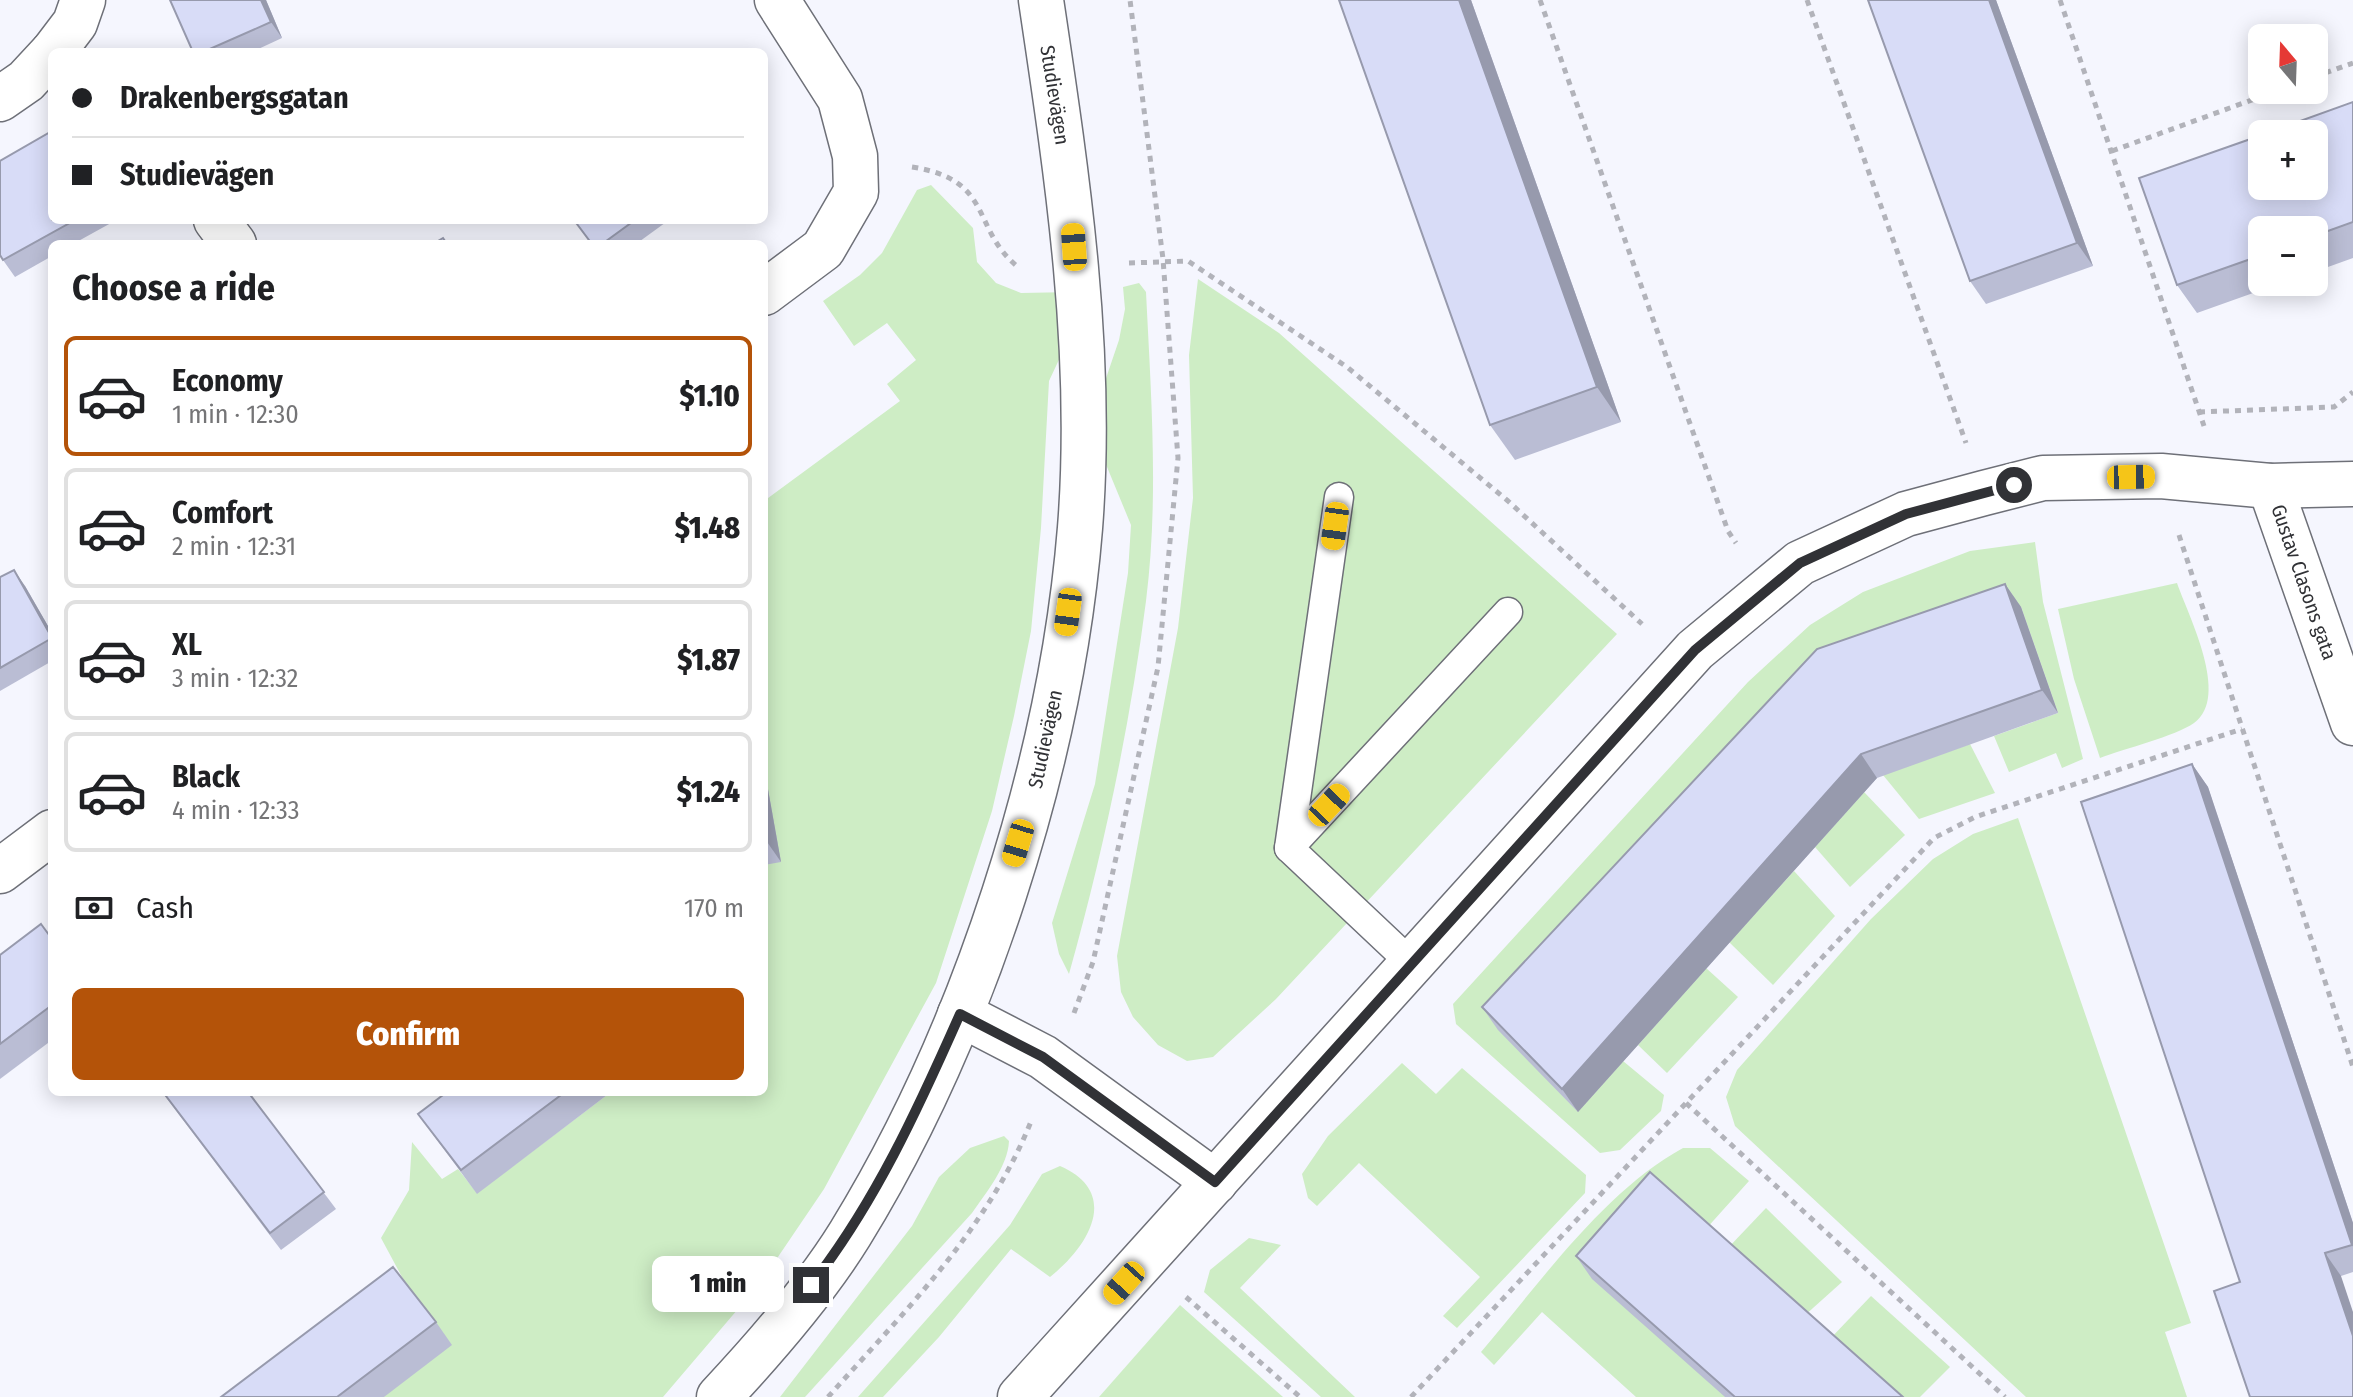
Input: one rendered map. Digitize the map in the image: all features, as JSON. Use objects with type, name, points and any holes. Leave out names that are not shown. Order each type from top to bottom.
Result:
[{"type":"street","points":[[60,48],[75,23],[83,0]]},
{"type":"street","points":[[768,290],[823,249],[856,192],[856,171],[840,99],[777,0]]},
{"type":"street","name":"Studievägen","points":[[719,1397],[755,1358],[848,1237],[912,1123],[960,1014],[1034,791],[1060,668],[1080,529],[1084,389],[1071,204],[1041,0]]},
{"type":"street","points":[[0,99],[48,60]]},
{"type":"street","points":[[1020,1397],[1684,663],[1800,563],[1906,514],[2043,478],[2161,476],[2270,486],[2353,484]]},
{"type":"street","name":"Gustav Clasons gata","points":[[2270,486],[2353,723]]},
{"type":"street","points":[[0,871],[48,835]]},
{"type":"street","points":[[960,1014],[1043,1057],[1215,1182]]},
{"type":"lane","points":[[1289,848],[1339,497]]},
{"type":"lane","points":[[1289,848],[1508,612]]},
{"type":"lane","points":[[1289,848],[1412,964]]},
{"type":"path","points":[[1540,0],[1728,531],[1766,591]]},
{"type":"path","points":[[1807,0],[1984,493]]},
{"type":"path","points":[[2060,0],[2222,480]]},
{"type":"path","points":[[2328,72],[2353,63]]},
{"type":"path","points":[[2112,151],[2248,101]]},
{"type":"path","points":[[856,171],[914,167],[942,174],[979,203],[993,236],[1011,261],[1028,274],[1163,259],[1188,261],[1253,301],[1347,367],[1508,501],[1684,663]]},
{"type":"path","points":[[2199,412],[2334,407],[2353,392]]},
{"type":"path","points":[[2161,476],[2353,1067]]},
{"type":"path","points":[[1411,1397],[1934,838],[1975,817],[2242,729]]},
{"type":"path","points":[[1686,1103],[2005,1397]]},
{"type":"path","points":[[1144,1260],[1300,1397]]},
{"type":"green space","points":[[931,185],[973,228],[977,262],[996,283],[1021,293],[1073,292],[1071,334],[1049,381],[1041,528],[1031,631],[992,811],[936,983],[824,1189],[761,1282],[663,1397],[384,1397],[409,1290],[381,1238],[409,1190],[412,1142],[442,1179],[458,1169],[477,1193],[606,1096],[768,1096],[768,498],[900,401],[887,384],[916,360],[887,323],[854,346],[823,301],[860,275],[882,253],[917,190]]},
{"type":"green space","points":[[1198,279],[1279,333],[1617,634],[1276,999],[1213,1057],[1187,1061],[1158,1045],[1133,1017],[1121,992],[1117,956],[1178,628],[1193,498],[1189,355]]},
{"type":"green space","points":[[1139,283],[1146,292],[1152,408],[1150,563],[1124,742],[1069,974],[1059,954],[1052,923],[1095,784],[1128,573],[1131,525],[1100,450],[1102,390],[1119,340],[1125,309],[1123,287]]},
{"type":"green space","points":[[2035,542],[2043,602],[2083,759],[2062,768],[2056,753],[2009,772],[1994,736],[2058,713],[2021,607],[1498,1029],[1578,1111],[1623,1061],[1664,1095],[1661,1111],[1620,1150],[1600,1153],[1456,1024],[1453,1004],[1748,682],[1810,625],[1863,592],[1970,551]]},
{"type":"green space","points":[[2177,583],[2204,655],[2208,695],[2204,711],[2186,728],[2100,758],[2074,679],[2058,609]]},
{"type":"green space","points":[[1970,744],[1995,793],[1919,819],[1883,775]]},
{"type":"green space","points":[[1864,792],[1905,835],[1850,887],[1815,847]]},
{"type":"green space","points":[[2018,818],[2191,1323],[2165,1332],[2187,1397],[2026,1397],[1735,1126],[1726,1097],[1737,1070],[1871,919],[1933,859],[1973,834]]},
{"type":"green space","points":[[1794,871],[1835,916],[1773,985],[1729,942]]},
{"type":"green space","points":[[1706,968],[1738,997],[1667,1073],[1638,1045]]},
{"type":"green space","points":[[1402,1063],[1436,1094],[1462,1068],[1586,1175],[1585,1193],[1457,1328],[1443,1316],[1480,1277],[1359,1163],[1317,1206],[1308,1198],[1302,1174],[1328,1136]]},
{"type":"green space","points":[[1004,1136],[1009,1141],[1005,1160],[972,1213],[805,1397],[780,1397],[912,1226],[939,1177],[970,1148]]},
{"type":"green space","points":[[1683,1148],[1710,1148],[1749,1181],[1705,1230],[1725,1397],[1636,1397],[1542,1312],[1494,1365],[1481,1352],[1574,1241],[1626,1188]]},
{"type":"green space","points":[[1060,1166],[1079,1177],[1090,1191],[1094,1205],[1086,1236],[1064,1265],[1050,1277],[1011,1249],[939,1337],[883,1397],[858,1397],[1010,1225],[1042,1174]]},
{"type":"green space","points":[[1766,1208],[1842,1282],[1803,1317],[1727,1249]]},
{"type":"green space","points":[[1249,1238],[1281,1245],[1240,1288],[1355,1397],[1321,1397],[1204,1292],[1210,1270]]},
{"type":"green space","points":[[1871,1296],[1950,1367],[1920,1397],[1893,1397],[1829,1340]]},
{"type":"green space","points":[[1180,1305],[1283,1397],[1099,1397]]},
{"type":"building","points":[[170,0],[261,0],[271,22],[212,48],[191,48]]},
{"type":"building","points":[[1339,0],[1459,0],[1597,387],[1490,425]]},
{"type":"building","points":[[1868,0],[1989,0],[2077,243],[1970,281]]},
{"type":"building","points":[[2353,102],[2353,222],[2328,231],[2328,216],[2248,216],[2248,260],[2177,285],[2139,178],[2248,140],[2248,200],[2328,200],[2328,120],[2303,120]]},
{"type":"building","points":[[48,133],[48,224],[68,224],[3,260],[0,255],[0,161]]},
{"type":"building","points":[[577,224],[630,224],[608,240],[589,240]]},
{"type":"building","points":[[14,570],[48,631],[48,640],[0,668],[0,577]]},
{"type":"building","points":[[2005,584],[2042,690],[1861,754],[1562,1089],[1482,1007],[1817,649]]},
{"type":"building","points":[[2192,764],[2352,1245],[2325,1253],[2353,1336],[2353,1397],[2250,1397],[2214,1291],[2240,1282],[2081,802]]},
{"type":"building","points":[[41,924],[48,934],[48,1008],[0,1044],[0,955]]},
{"type":"building","points":[[166,1096],[251,1096],[324,1192],[270,1233]]},
{"type":"building","points":[[442,1096],[560,1096],[461,1170],[418,1114]]},
{"type":"building","points":[[1650,1172],[1903,1397],[1735,1397],[1576,1256]]},
{"type":"building","points":[[393,1267],[436,1322],[337,1397],[221,1397]]},
{"type":"route","points":[[811,1285],[848,1237],[912,1123],[960,1014],[1043,1057],[1099,1101],[1215,1182],[1695,650],[1800,563],[1906,514],[2014,485]]}]
